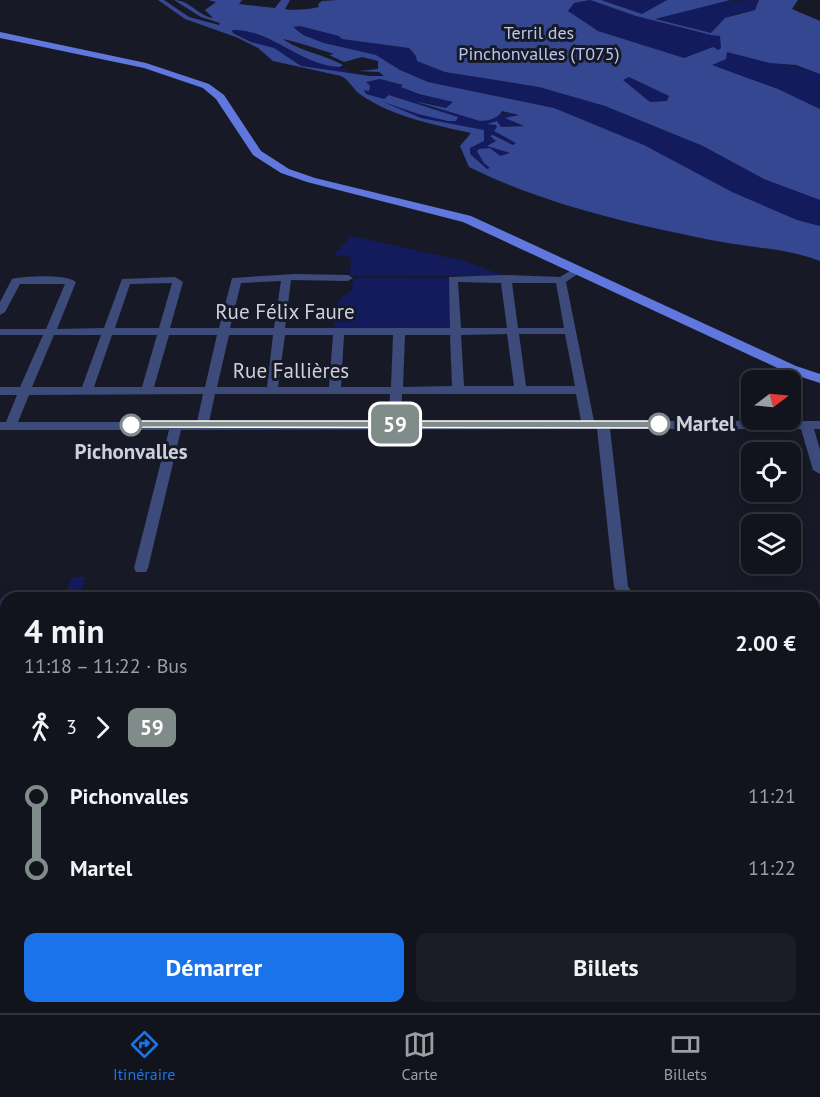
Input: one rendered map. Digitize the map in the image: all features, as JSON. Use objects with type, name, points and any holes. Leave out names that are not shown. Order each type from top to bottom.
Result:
[{"type":"main road","points":[[0,35],[146,66],[206,86],[220,97],[252,147],[276,166],[311,180],[466,219],[791,369],[820,380]]},
{"type":"street","points":[[458,391],[453,279],[561,279],[578,269]]},
{"type":"street","points":[[202,425],[236,280],[348,278]]},
{"type":"street","points":[[506,278],[520,390]]},
{"type":"street","points":[[272,391],[286,279]]},
{"type":"street","points":[[561,279],[588,424]]},
{"type":"street","points":[[0,312],[16,282],[65,280],[71,282],[26,391],[5,426]]},
{"type":"street","points":[[87,391],[126,281],[175,280],[178,282],[147,391]]},
{"type":"street","name":"Rue Félix Faure","points":[[0,332],[571,331]]},
{"type":"street","points":[[335,391],[339,332]]},
{"type":"street","points":[[396,424],[399,332]]},
{"type":"street","name":"Rue Fallières","points":[[0,391],[582,390]]},
{"type":"street","points":[[603,424],[623,592]]},
{"type":"street","points":[[141,567],[176,425]]},
{"type":"street","points":[[5,426],[813,425],[820,470]]},
{"type":"shaded area","points":[[590,0],[636,16],[721,36],[721,48],[684,58],[598,31],[568,11],[574,3]]},
{"type":"shaded area","points":[[601,0],[667,0],[642,14]]},
{"type":"shaded area","points":[[759,0],[755,10],[736,14],[711,34],[654,19],[722,1]]},
{"type":"shaded area","points":[[300,26],[340,36],[342,39],[409,48],[416,56],[445,72],[539,87],[605,106],[703,146],[764,179],[820,200],[820,226],[797,220],[732,192],[644,145],[554,108],[428,82],[400,70],[376,55],[325,43],[303,35],[292,27]]},
{"type":"shaded area","points":[[231,30],[254,33],[307,59],[345,69],[353,74],[301,66],[274,48],[251,42]]},
{"type":"shaded area","points":[[727,51],[820,74],[820,109],[778,89],[711,65]]},
{"type":"shaded area","points":[[629,77],[669,96],[667,101],[650,102],[623,80]]},
{"type":"shaded area","points":[[379,79],[404,85],[419,94],[454,102],[446,108],[416,99],[462,115],[481,117],[506,113],[519,114],[512,115],[513,122],[524,126],[501,127],[497,122],[498,127],[494,131],[517,143],[513,145],[495,136],[490,137],[496,141],[494,143],[498,148],[511,153],[500,156],[489,148],[484,163],[491,168],[487,169],[470,154],[470,148],[481,143],[484,130],[421,118],[378,100],[418,114],[455,121],[458,117],[390,95],[384,99],[366,94],[363,90],[369,91],[365,82]]},
{"type":"shaded area","points":[[351,236],[460,260],[505,276],[350,276],[351,257],[334,255]]},
{"type":"shaded area","points":[[359,277],[446,278],[450,280],[451,328],[336,328],[334,325],[338,301],[352,290],[353,280]]},
{"type":"shaded area","points":[[72,577],[85,577],[81,592],[66,592]]},
{"type":"green space","name":"Terril des Pinchonvalles (T075)","points":[[158,0],[164,0],[189,17],[219,25],[220,23],[201,17],[174,0],[185,3],[213,18],[205,10],[216,2],[208,0],[242,0],[239,4],[275,8],[281,0],[290,0],[285,9],[302,10],[319,7],[318,4],[322,1],[339,0],[590,0],[601,0],[642,14],[667,0],[730,0],[655,19],[711,33],[725,18],[755,10],[759,0],[798,0],[792,9],[820,21],[820,74],[796,65],[770,63],[727,52],[726,59],[712,65],[778,89],[820,109],[820,200],[764,179],[703,146],[605,106],[539,87],[445,72],[417,61],[409,48],[342,39],[339,36],[300,26],[293,27],[303,35],[324,43],[376,55],[400,70],[428,82],[554,108],[644,145],[732,192],[797,220],[820,226],[820,261],[784,251],[657,229],[593,213],[530,193],[469,167],[460,146],[471,133],[400,115],[373,103],[341,76],[273,61],[258,48],[236,37],[185,19]],"holes":[[[590,0],[636,16],[720,36],[721,48],[718,50],[713,47],[684,58],[598,31],[568,11],[574,3]],[[232,30],[259,35],[312,61],[326,65],[340,67],[343,65],[283,39],[334,54],[329,55],[344,62],[362,57],[378,61],[378,69],[359,71],[379,72],[384,76],[301,66],[274,48],[251,42],[233,33]],[[629,77],[669,96],[667,101],[650,102],[623,80]],[[380,79],[403,85],[401,87],[419,94],[453,102],[446,108],[414,101],[480,121],[493,119],[502,111],[519,115],[505,118],[524,126],[501,127],[497,121],[487,124],[496,125],[494,131],[516,143],[513,145],[493,135],[490,136],[496,141],[487,146],[510,153],[500,156],[490,148],[479,149],[477,151],[490,168],[487,169],[470,154],[470,148],[484,141],[484,130],[421,118],[381,101],[418,114],[448,121],[456,121],[458,117],[389,95],[384,99],[366,94],[364,90],[369,91],[370,86],[366,82]]]},
{"type":"bus line","name":"59","points":[[131,425],[659,424]]},
{"type":"place","name":"Martel","points":[[659,424]]},
{"type":"place","name":"Pichonvalles","points":[[131,425]]}]
